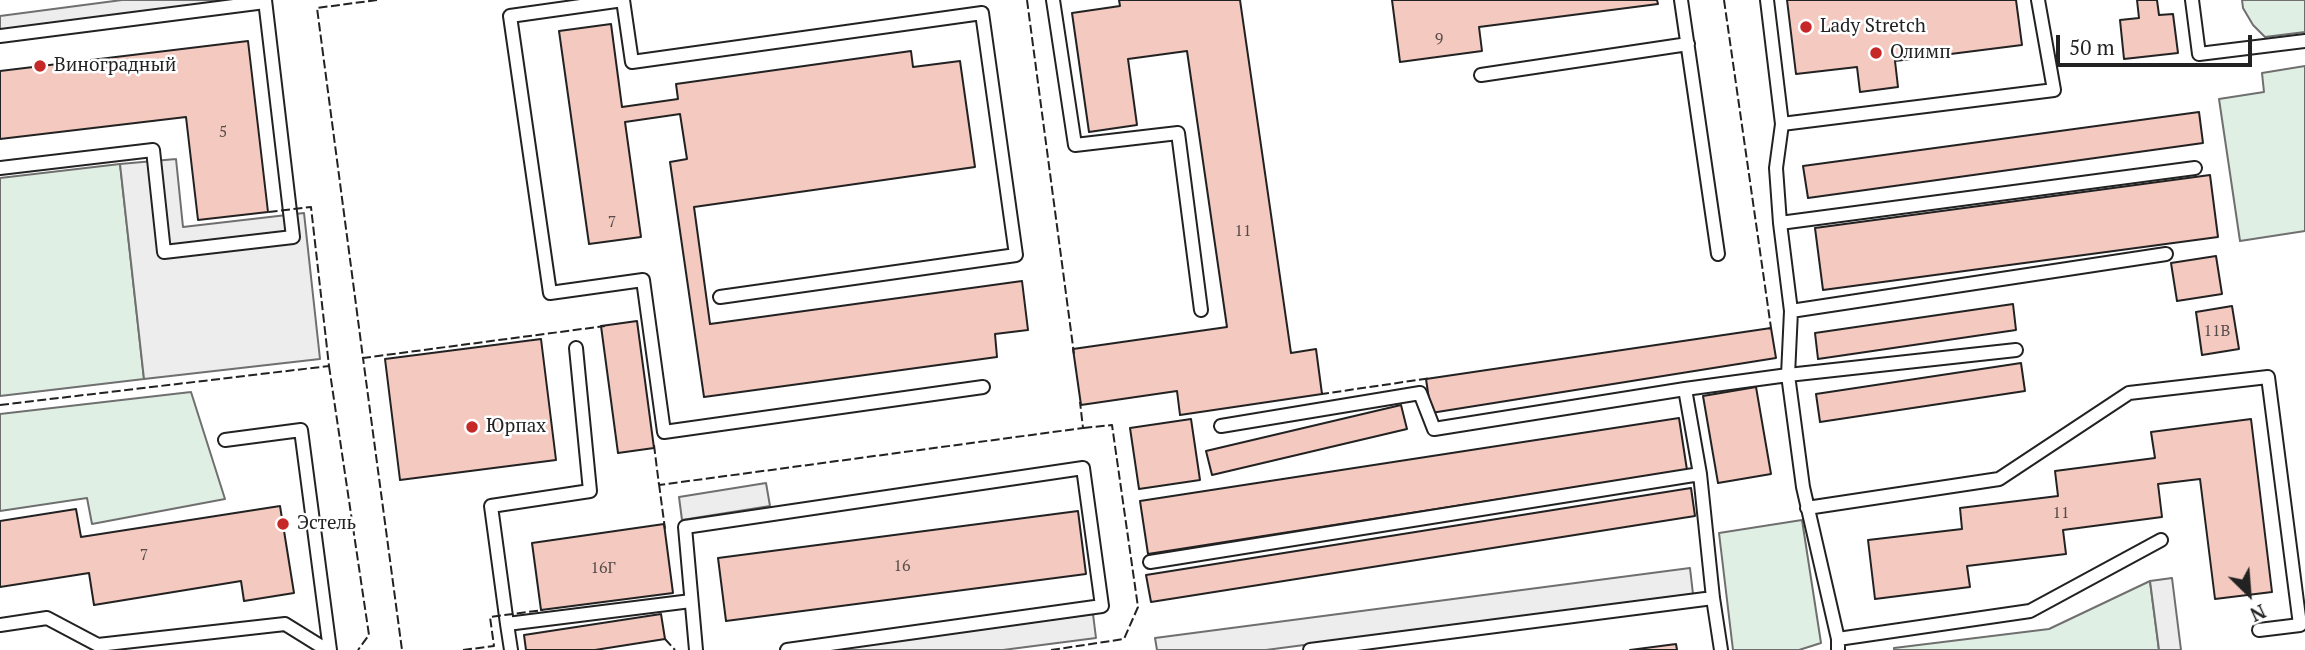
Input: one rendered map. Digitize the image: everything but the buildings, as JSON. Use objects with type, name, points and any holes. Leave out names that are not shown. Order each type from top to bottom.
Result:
[{"type":"lane","points":[[720,297],[1016,255],[982,13],[632,62],[623,0],[510,16],[550,293],[643,280],[664,432],[983,387]]},
{"type":"lane","points":[[1053,0],[1074,145],[1178,132],[1201,310]]},
{"type":"lane","points":[[1681,0],[1718,254]]},
{"type":"lane","points":[[1767,0],[1782,124],[1776,168],[1791,311],[1788,375],[1807,508],[1838,645],[2030,611],[2161,540]]},
{"type":"lane","points":[[1782,124],[2054,90],[2038,0]]},
{"type":"lane","points":[[2192,0],[2199,54],[2305,41]]},
{"type":"lane","points":[[0,36],[265,1],[293,237],[164,252],[152,150],[0,168]]},
{"type":"lane","points":[[1481,75],[1688,44]]},
{"type":"lane","points":[[1780,223],[2195,168]]},
{"type":"lane","points":[[1791,311],[2165,254]]},
{"type":"lane","points":[[511,650],[491,506],[590,491],[576,348]]},
{"type":"lane","points":[[1221,426],[1420,393],[1434,429],[1788,375],[2016,350]]},
{"type":"lane","points":[[1807,508],[1998,479],[2129,393],[2268,377],[2300,625],[2259,630]]},
{"type":"lane","points":[[1685,389],[1700,474],[1721,650]]},
{"type":"lane","points":[[225,440],[301,430],[328,650]]},
{"type":"lane","points":[[696,650],[685,527],[1083,468],[1102,606],[787,650]]},
{"type":"lane","points":[[1150,562],[1700,474]]},
{"type":"lane","points":[[1310,650],[1713,598]]},
{"type":"lane","points":[[507,624],[691,601]]},
{"type":"lane","points":[[0,625],[47,618],[98,645],[285,624],[328,650]]},
{"type":"green space","points":[[2242,0],[2305,0],[2305,32],[2265,37],[2253,25],[2243,8]]},
{"type":"green space","points":[[2305,66],[2305,231],[2240,241],[2219,99],[2264,92],[2262,73]]},
{"type":"green space","points":[[120,164],[144,379],[0,396],[0,178]]},
{"type":"green space","points":[[191,392],[225,499],[92,524],[87,498],[0,511],[0,414]]},
{"type":"green space","points":[[1802,520],[1821,643],[1799,650],[1733,650],[1719,533]]},
{"type":"green space","points":[[2150,581],[2159,650],[1894,650],[2049,629]]},
{"type":"shaded area","points":[[122,0],[244,0],[0,32],[0,16]]},
{"type":"shaded area","points":[[176,159],[183,227],[304,213],[320,359],[144,379],[120,164]]},
{"type":"shaded area","points":[[766,483],[770,506],[682,520],[679,497]]},
{"type":"shaded area","points":[[1690,568],[1693,594],[1266,650],[1157,650],[1155,638]]},
{"type":"shaded area","points":[[2172,578],[2181,650],[2159,650],[2150,581]]},
{"type":"shaded area","points":[[1093,614],[1096,638],[1003,650],[826,650]]},
{"type":"fence","points":[[377,0],[317,8],[363,358],[605,326]]},
{"type":"fence","points":[[1027,0],[1074,354]]},
{"type":"fence","points":[[1724,0],[1771,328],[1767,329]]},
{"type":"fence","points":[[0,405],[329,366],[311,207],[268,212]]},
{"type":"fence","points":[[366,358],[363,358],[402,650]]},
{"type":"fence","points":[[329,366],[369,635],[358,650]]},
{"type":"fence","points":[[1322,392],[1431,378]]},
{"type":"fence","points":[[654,445],[659,485],[1083,428],[1080,402]]},
{"type":"fence","points":[[1051,650],[1124,639],[1138,607],[1112,425],[1083,428]]},
{"type":"fence","points":[[659,484],[665,529]]},
{"type":"fence","points":[[463,650],[494,646],[490,617],[543,610]]},
{"type":"fence","points":[[665,639],[675,650]]},
{"type":"place","name":"Lady Stretch","points":[[1806,27]]},
{"type":"place","name":"Олимп","points":[[1876,53]]},
{"type":"place","name":"Виноградный","points":[[40,66]]},
{"type":"place","name":"Юрпах","points":[[472,427]]},
{"type":"place","name":"Эстель","points":[[283,524]]}]
